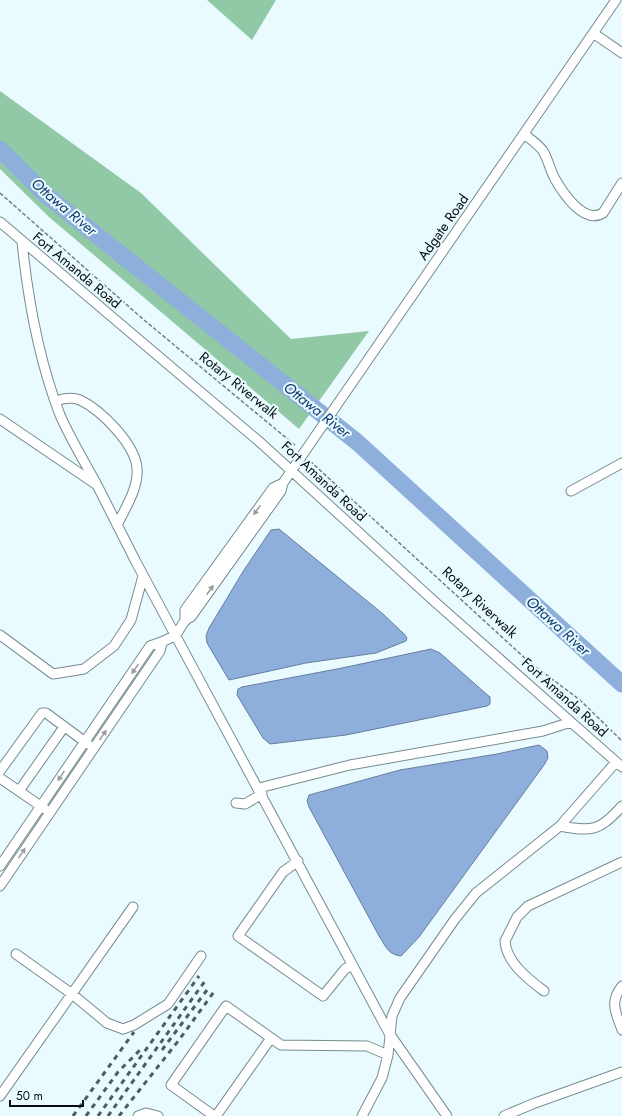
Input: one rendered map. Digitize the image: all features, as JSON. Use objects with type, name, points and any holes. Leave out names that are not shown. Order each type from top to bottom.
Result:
[{"type":"street","name":"Adgate Road","points":[[176,635],[185,619],[191,617],[281,491],[283,483],[616,0]]},
{"type":"street","points":[[593,33],[622,53]]},
{"type":"street","points":[[524,134],[540,148],[555,178],[563,190],[578,208],[584,212],[593,216],[598,216],[603,213],[622,183]]},
{"type":"street","name":"Fort Amanda Road","points":[[0,222],[210,398],[293,470],[435,602],[619,764]]},
{"type":"street","points":[[22,242],[26,279],[42,353],[61,416],[143,576],[261,791],[389,1033],[447,1116]]},
{"type":"street","points":[[56,401],[66,398],[80,400],[103,416],[124,438],[133,452],[137,469],[136,479],[130,498],[116,525]]},
{"type":"street","points":[[0,419],[97,485]]},
{"type":"street","points":[[571,491],[622,463]]},
{"type":"street","points":[[0,635],[53,674],[84,669],[114,646],[131,620],[143,576]]},
{"type":"street","points":[[0,866],[150,646],[162,643],[176,635]]},
{"type":"street","points":[[0,886],[160,651],[162,643]]},
{"type":"street","points":[[0,771],[42,713],[46,713],[94,748]]},
{"type":"street","points":[[236,803],[245,804],[261,791],[350,765],[543,731],[571,722]]},
{"type":"street","points":[[19,791],[64,726]]},
{"type":"street","points":[[362,1116],[382,1078],[388,1055],[389,1033],[392,1016],[400,998],[467,903],[492,879],[560,826],[619,764]]},
{"type":"street","points":[[0,778],[40,807],[50,812]]},
{"type":"street","points":[[560,826],[586,830],[597,828],[612,818],[622,806]]},
{"type":"street","points":[[298,861],[283,872],[238,936],[323,996],[345,969],[352,965]]},
{"type":"street","points":[[544,991],[530,981],[509,955],[504,941],[511,927],[528,906],[622,862]]},
{"type":"street","points":[[0,1096],[133,907]]},
{"type":"street","points":[[16,954],[72,994],[107,1023],[123,1029],[168,1004],[201,956]]},
{"type":"street","points":[[622,986],[616,993],[614,1003],[622,1030]]},
{"type":"street","points":[[271,1038],[215,1116],[171,1085],[226,1006],[281,1045],[367,1046],[388,1055]]},
{"type":"street","points":[[504,1116],[535,1103],[622,1072]]},
{"type":"street","points":[[138,1116],[146,1113],[158,1116]]},
{"type":"path","name":"Rotary Riverwalk","points":[[0,193],[144,320],[294,443],[303,455],[528,661],[580,700],[622,741]]},
{"type":"green space","points":[[207,0],[276,0],[252,40]]},
{"type":"green space","points":[[0,91],[141,193],[291,339],[369,331],[299,429],[49,217],[0,169]]},
{"type":"water","points":[[279,529],[383,614],[404,634],[407,638],[406,641],[376,653],[306,663],[229,680],[207,643],[206,636],[209,628],[244,570],[271,530]]},
{"type":"water","points":[[431,649],[440,653],[490,697],[490,704],[487,706],[346,735],[270,744],[263,738],[237,695],[238,689],[242,687]]},
{"type":"water","points":[[539,745],[547,751],[548,758],[544,765],[419,937],[401,956],[390,952],[379,936],[309,807],[307,801],[309,795],[400,770],[497,754]]},
{"type":"waterway","name":"Ottawa River","points":[[0,149],[45,194],[357,442],[622,684]]},
{"type":"railway","points":[[98,1116],[199,976]]},
{"type":"railway","points":[[108,1116],[205,981]]},
{"type":"railway","points":[[162,1050],[210,986]]},
{"type":"railway","points":[[119,1116],[179,1040],[216,989]]},
{"type":"railway","points":[[73,1116],[134,1032]]},
{"type":"railway","points":[[86,1116],[118,1072],[142,1048]]}]
